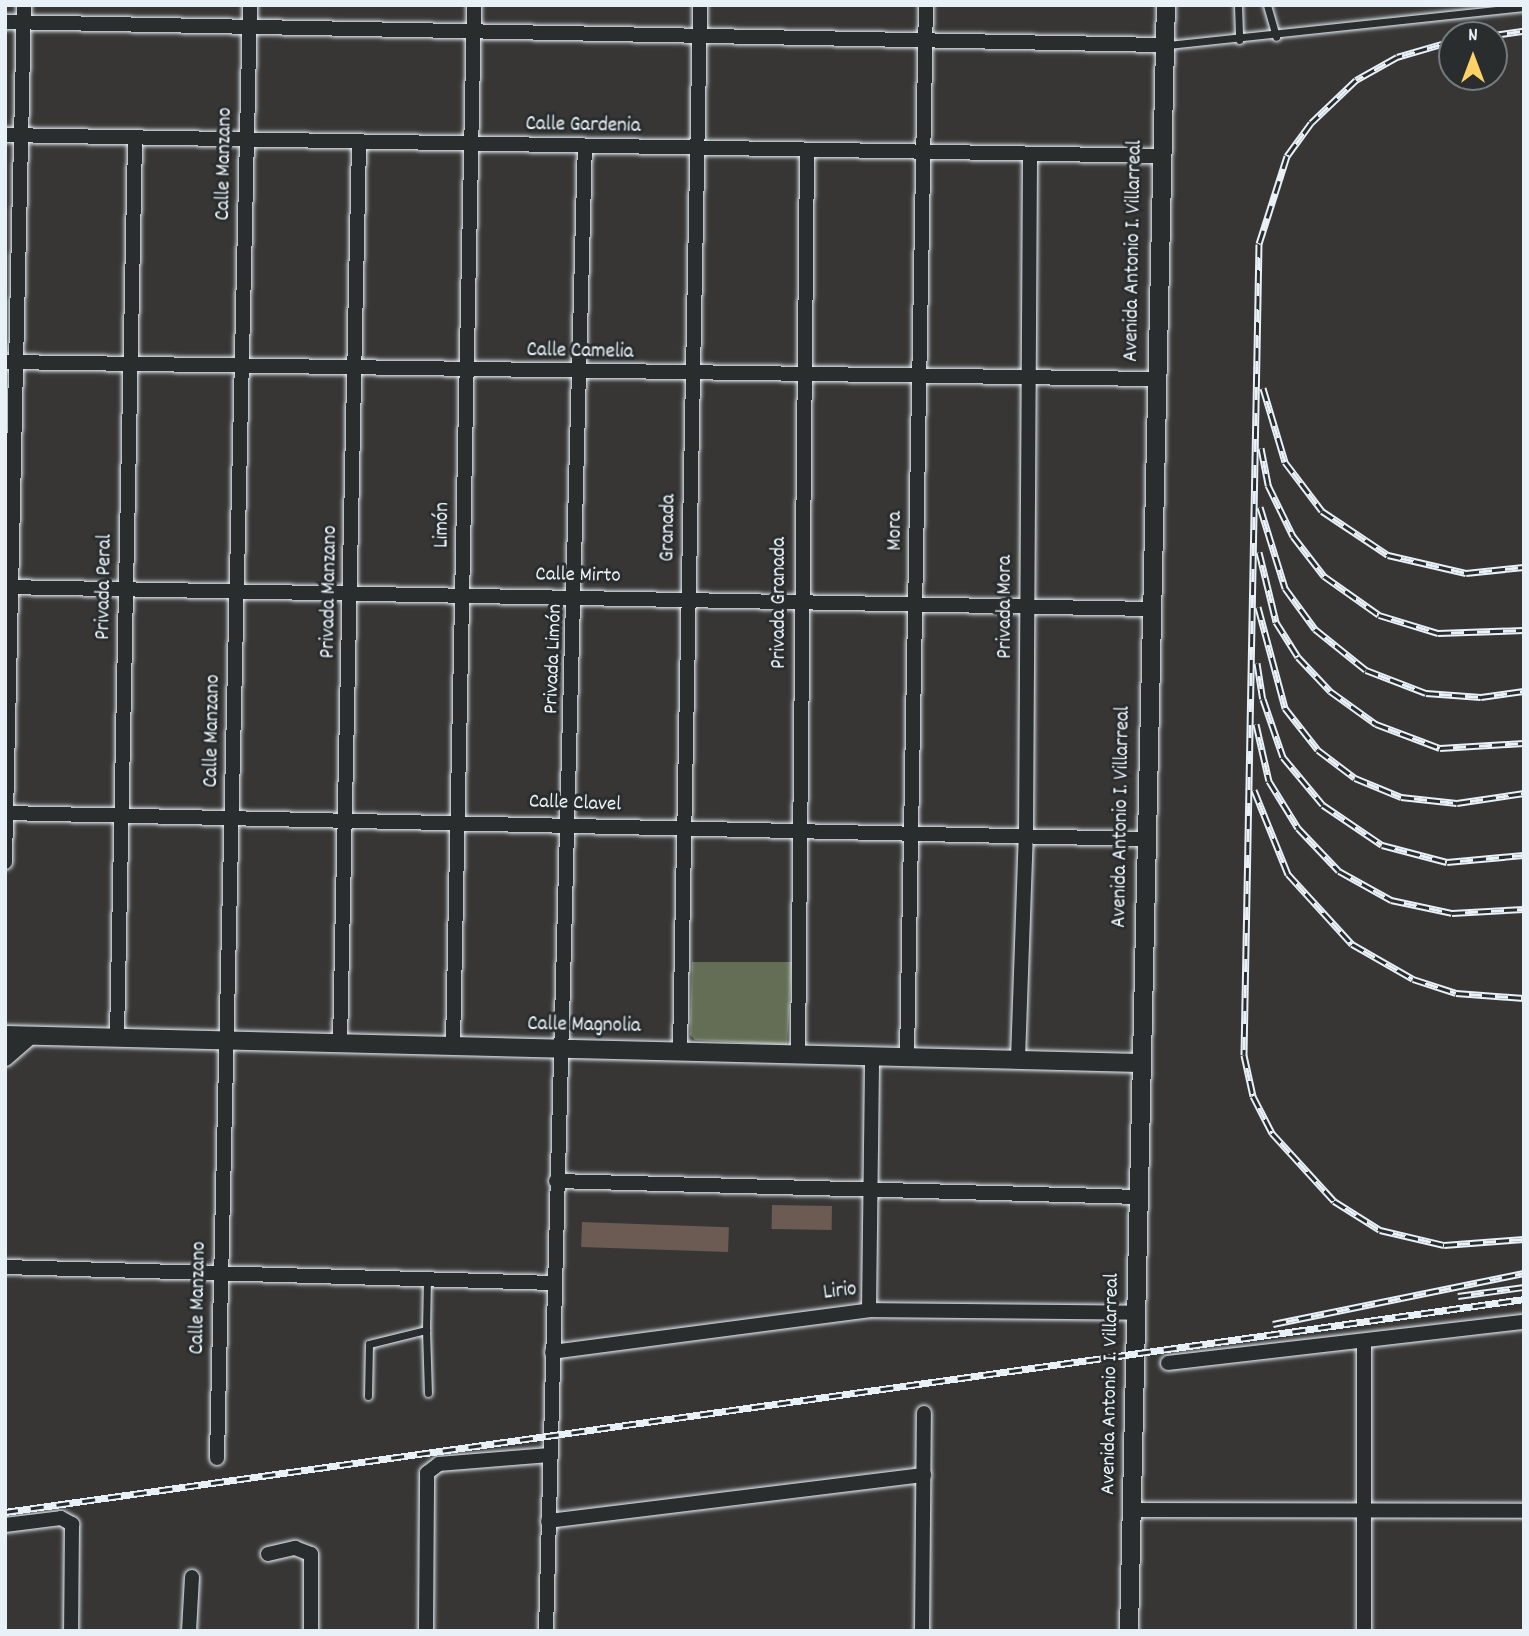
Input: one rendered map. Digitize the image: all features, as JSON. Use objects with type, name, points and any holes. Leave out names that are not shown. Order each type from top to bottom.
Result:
[{"type":"street","points":[[5,862],[10,363],[24,5]]},
{"type":"street","name":"Calle Manzano","points":[[217,1458],[220,1270],[230,1040],[232,817],[250,5]]},
{"type":"street","name":"Limón","points":[[453,1045],[474,5]]},
{"type":"street","name":"Granada","points":[[680,1051],[681,828],[689,599],[700,5]]},
{"type":"street","name":"Mora","points":[[907,1057],[917,604],[917,378],[926,5]]},
{"type":"street","name":"Avenida Antonio I. Villarreal","points":[[1129,1631],[1143,839],[1159,156],[1166,5]]},
{"type":"street","points":[[5,22],[698,38],[1163,45]]},
{"type":"street","name":"Calle Gardenia","points":[[5,135],[923,155],[1159,156]]},
{"type":"street","name":"Privada Peral","points":[[117,1037],[127,589],[128,363],[135,137]]},
{"type":"street","name":"Privada Manzano","points":[[340,1043],[347,819],[359,143]]},
{"type":"street","name":"Privada Limón","points":[[547,1631],[556,1181],[563,1048],[583,373],[585,146]]},
{"type":"street","name":"Privada Granada","points":[[798,1055],[807,151]]},
{"type":"street","name":"Privada Mora","points":[[1018,1059],[1026,835],[1030,155]]},
{"type":"street","name":"Calle Camelia","points":[[10,363],[693,375],[1154,379]]},
{"type":"street","name":"Calle Mirto","points":[[9,588],[463,594],[1150,609]]},
{"type":"street","name":"Calle Clavel","points":[[6,813],[458,821],[1143,839]]},
{"type":"street","name":"Calle Magnolia","points":[[5,1035],[1139,1063]]},
{"type":"street","points":[[5,1057],[29,1036]]},
{"type":"street","points":[[869,1310],[872,1057]]},
{"type":"street","points":[[556,1181],[1138,1196]]},
{"type":"street","points":[[5,1266],[220,1270],[554,1283]]},
{"type":"street","name":"Lirio","points":[[552,1352],[869,1310],[1135,1313]]},
{"type":"street","points":[[1168,1363],[1364,1343],[1524,1321]]},
{"type":"street","points":[[1364,1343],[1364,1631]]},
{"type":"street","points":[[922,1631],[924,1413]]},
{"type":"street","points":[[426,1631],[427,1473],[439,1464],[549,1455]]},
{"type":"street","points":[[548,1521],[923,1475]]},
{"type":"street","points":[[1130,1510],[1524,1511]]},
{"type":"street","points":[[5,1525],[61,1518],[72,1524],[71,1631]]},
{"type":"street","points":[[268,1554],[308,1551],[311,1631]]},
{"type":"street","points":[[189,1631],[192,1577]]},
{"type":"lane","points":[[1238,5],[1239,40]]},
{"type":"lane","points":[[1267,5],[1276,37]]},
{"type":"lane","points":[[1163,45],[1276,37],[1524,7]]},
{"type":"lane","points":[[427,1279],[428,1393]]},
{"type":"lane","points":[[368,1396],[369,1344],[426,1330]]},
{"type":"green space","points":[[692,962],[792,962],[787,1045],[695,1040],[690,1035]]},
{"type":"building","points":[[772,1205],[832,1206],[832,1230],[772,1229]]},
{"type":"building","points":[[582,1222],[729,1227],[728,1252],[581,1247]]},
{"type":"railway","points":[[1508,33],[1524,31]]},
{"type":"railway","points":[[1438,45],[1397,57],[1356,80],[1311,123],[1287,156],[1259,244],[1244,1055],[1253,1096],[1272,1133],[1334,1201],[1380,1230],[1444,1245],[1524,1239]]},
{"type":"railway","points":[[1263,388],[1285,462],[1322,511],[1388,555],[1466,573],[1524,567]]},
{"type":"railway","points":[[1261,448],[1268,485],[1293,536],[1324,576],[1379,615],[1438,633],[1524,630]]},
{"type":"railway","points":[[1260,507],[1285,588],[1315,629],[1366,670],[1426,693],[1481,697],[1524,691]]},
{"type":"railway","points":[[1259,552],[1276,622],[1298,657],[1330,691],[1376,724],[1440,748],[1524,743]]},
{"type":"railway","points":[[1258,607],[1285,708],[1318,750],[1355,778],[1401,797],[1457,803],[1524,793]]},
{"type":"railway","points":[[1257,663],[1263,699],[1283,757],[1323,805],[1382,845],[1447,862],[1524,855]]},
{"type":"railway","points":[[1256,724],[1269,781],[1298,828],[1339,871],[1391,900],[1452,913],[1524,909]]},
{"type":"railway","points":[[1254,790],[1288,874],[1352,944],[1413,979],[1456,993],[1524,998]]},
{"type":"railway","points":[[1273,1324],[1524,1273]]},
{"type":"railway","points":[[1458,1296],[1524,1287]]},
{"type":"railway","points":[[5,1512],[1524,1299]]}]
